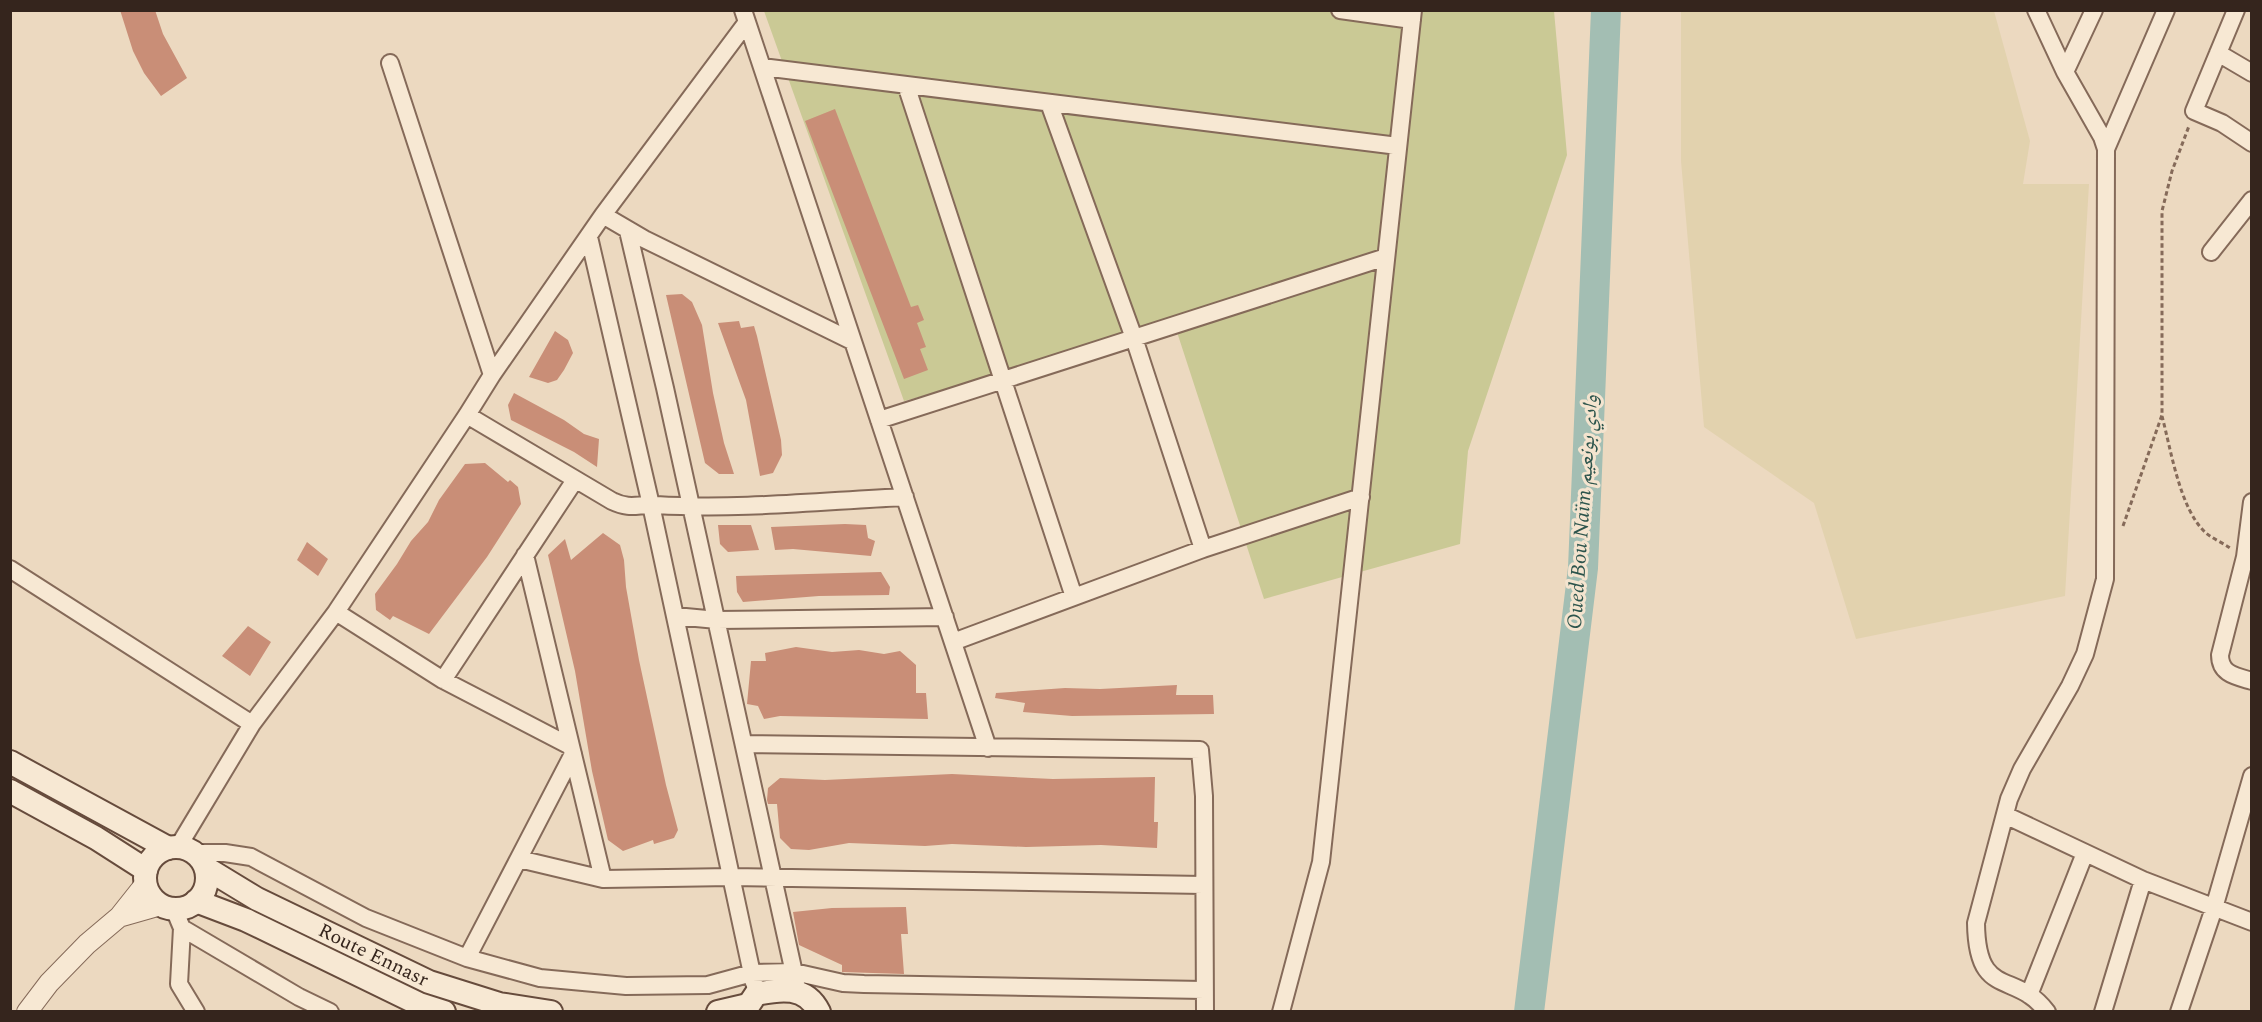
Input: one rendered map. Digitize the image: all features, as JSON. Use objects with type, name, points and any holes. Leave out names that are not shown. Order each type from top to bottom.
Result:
[{"type":"main road","name":"Route Ennasr","points":[[10,762],[187,854],[257,899],[429,982],[500,1004],[551,1011]]},
{"type":"main road","points":[[10,791],[96,838],[146,877]]},
{"type":"main road","points":[[187,854],[207,878],[206,889],[196,901],[172,914],[150,893],[146,877],[154,856],[187,854]]},
{"type":"main road","name":"Route Ennasr","points":[[196,901],[246,920],[419,1004],[444,1011]]},
{"type":"main road","points":[[718,1011],[750,996],[796,982],[808,998],[823,1010]]},
{"type":"street","points":[[1281,1011],[1321,862],[1412,15],[1340,10]]},
{"type":"street","points":[[2036,10],[2065,72],[2102,136],[2106,149],[2105,579],[2085,654],[2070,686],[2022,769],[2009,799],[1976,923],[1976,940],[1984,967],[1993,978],[2029,995],[2047,1011]]},
{"type":"street","points":[[2065,72],[2094,10]]},
{"type":"street","points":[[2106,149],[2166,10]]},
{"type":"street","points":[[2236,10],[2194,111],[2222,123],[2252,142]]},
{"type":"street","points":[[745,16],[988,748]]},
{"type":"street","points":[[589,237],[651,505],[731,877],[750,996],[708,985],[626,986],[540,978],[467,958],[366,918],[251,857],[225,853],[187,854],[252,724],[336,612],[492,375],[603,215],[745,16]]},
{"type":"street","points":[[2218,53],[2252,73]]},
{"type":"street","points":[[390,63],[492,375]]},
{"type":"street","points":[[762,68],[1398,146]]},
{"type":"street","points":[[906,85],[1074,597]]},
{"type":"street","points":[[1049,103],[1134,338],[1203,549]]},
{"type":"street","points":[[2211,252],[2252,200]]},
{"type":"street","points":[[603,215],[628,231],[852,341]]},
{"type":"street","points":[[628,231],[692,507],[796,982],[1204,990]]},
{"type":"street","points":[[879,420],[1386,257]]},
{"type":"street","points":[[467,416],[575,480],[621,505],[633,508],[651,505],[692,507],[905,498]]},
{"type":"street","points":[[443,680],[575,480]]},
{"type":"street","points":[[953,642],[1203,549],[1360,497]]},
{"type":"street","points":[[2252,502],[2248,559],[2220,655],[2223,669],[2230,674],[2252,681]]},
{"type":"street","points":[[525,555],[603,879]]},
{"type":"street","points":[[10,569],[252,724]]},
{"type":"street","points":[[336,612],[443,680],[572,750]]},
{"type":"street","points":[[675,616],[717,620],[945,617]]},
{"type":"street","points":[[744,744],[1200,750],[1204,796],[1205,1011]]},
{"type":"street","points":[[467,958],[519,859],[572,750]]},
{"type":"street","points":[[2179,1011],[2214,908],[2252,776]]},
{"type":"street","points":[[2005,815],[2142,880],[2252,922]]},
{"type":"street","points":[[2029,995],[2085,853]]},
{"type":"street","points":[[519,859],[603,879],[731,877],[1203,885]]},
{"type":"street","points":[[27,1011],[87,944],[119,917],[146,877]]},
{"type":"street","points":[[2103,1011],[2142,880]]},
{"type":"street","points":[[119,917],[172,914],[298,997],[330,1011]]},
{"type":"street","points":[[172,914],[179,984],[196,1011]]},
{"type":"path","points":[[2194,111],[2172,171],[2162,211],[2162,415],[2182,489],[2192,516],[2207,533],[2248,559]]},
{"type":"path","points":[[2120,535],[2162,415]]},
{"type":"shaded area","points":[[764,11],[1554,11],[1567,155],[1468,451],[1460,544],[1264,599],[1176,329],[904,401]]},
{"type":"shaded area","points":[[1681,11],[1994,11],[2030,141],[2023,184],[2089,184],[2065,596],[1856,639],[1814,503],[1704,427],[1681,161]]},
{"type":"building","points":[[120,10],[155,10],[163,34],[187,78],[161,96],[144,73],[133,51]]},
{"type":"building","points":[[835,109],[911,307],[918,305],[924,320],[917,323],[926,347],[920,349],[928,370],[904,379],[805,121]]},
{"type":"building","points":[[682,294],[692,302],[702,325],[713,393],[724,443],[734,474],[719,474],[705,463],[666,295]]},
{"type":"building","points":[[739,321],[741,328],[754,326],[781,440],[782,455],[773,473],[760,476],[746,400],[718,323]]},
{"type":"building","points":[[555,331],[568,340],[573,353],[564,370],[557,380],[548,383],[529,377]]},
{"type":"building","points":[[514,393],[564,420],[584,434],[599,439],[597,467],[574,452],[511,420],[508,405]]},
{"type":"building","points":[[485,463],[508,482],[510,480],[518,487],[521,504],[487,557],[429,634],[393,616],[390,620],[376,610],[375,594],[411,541],[428,522],[439,500],[465,464]]},
{"type":"building","points":[[718,525],[751,525],[759,550],[728,552],[720,544]]},
{"type":"building","points":[[866,525],[868,538],[875,541],[871,556],[793,549],[775,550],[771,527]]},
{"type":"building","points":[[603,533],[620,545],[624,560],[626,587],[639,660],[678,830],[674,838],[654,844],[653,840],[623,851],[608,840],[592,771],[575,671],[548,555],[565,539],[571,560]]},
{"type":"building","points":[[307,542],[328,559],[318,576],[297,560]]},
{"type":"building","points":[[881,572],[890,587],[889,595],[819,596],[743,602],[737,592],[736,576]]},
{"type":"building","points":[[248,626],[271,642],[250,676],[222,656]]},
{"type":"building","points":[[796,647],[832,652],[859,650],[884,654],[900,651],[916,665],[916,693],[926,693],[928,719],[780,716],[764,719],[758,706],[747,704],[751,661],[766,661],[765,653]]},
{"type":"building","points":[[1177,685],[1176,695],[1213,695],[1214,714],[1072,716],[1023,712],[1025,703],[995,698],[996,693],[1065,688],[1100,689]]},
{"type":"building","points":[[952,774],[1053,779],[1155,777],[1154,822],[1158,822],[1157,848],[1101,845],[1026,847],[849,843],[809,850],[791,849],[780,838],[777,804],[768,804],[767,800],[768,788],[780,778],[825,780]]},
{"type":"building","points":[[906,907],[908,934],[901,934],[904,974],[842,972],[842,965],[799,945],[793,912],[832,908]]},
{"type":"waterway","name":"Oued Bou Naïm وادي بونعيم","points":[[1529,1012],[1583,568],[1606,10]]}]
